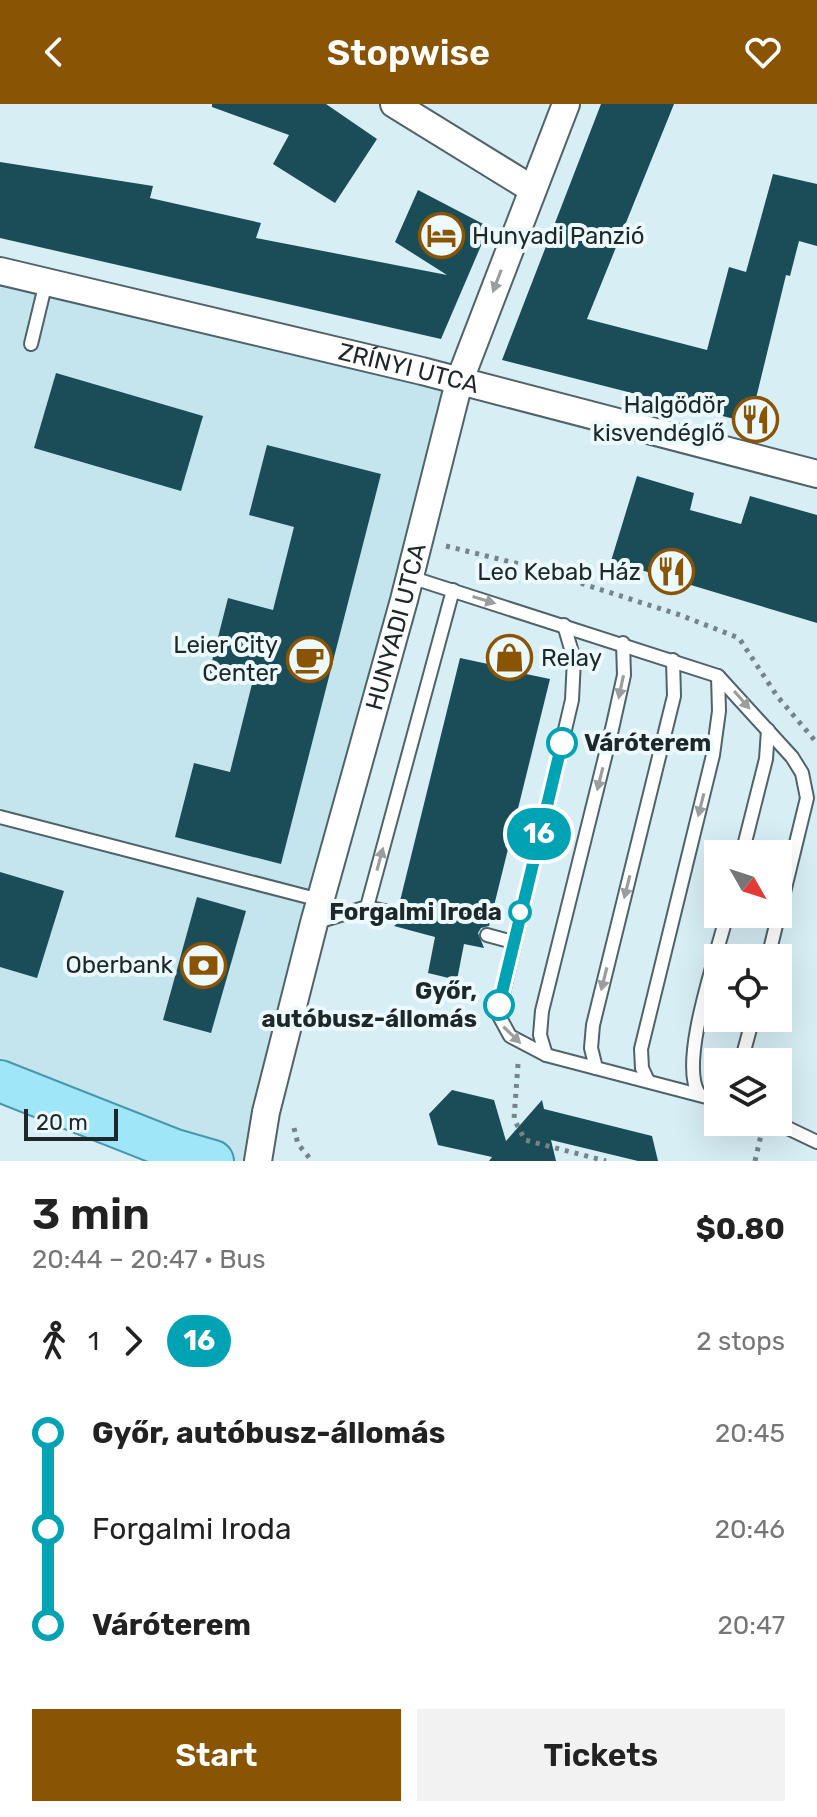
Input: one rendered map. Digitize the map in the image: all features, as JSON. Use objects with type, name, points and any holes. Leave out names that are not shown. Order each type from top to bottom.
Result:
[{"type":"main road","points":[[0,1081],[175,1150],[213,1161]]},
{"type":"street","points":[[394,104],[532,189]]},
{"type":"street","name":"HUNYADI UTCA","points":[[258,1161],[266,1112],[317,912],[410,577],[459,382],[566,104]]},
{"type":"street","name":"ZRÍNYI UTCA","points":[[0,271],[459,382],[817,474]]},
{"type":"lane","points":[[31,344],[46,282]]},
{"type":"lane","points":[[410,577],[718,676],[768,730],[802,773],[807,798],[771,944]]},
{"type":"lane","points":[[367,907],[453,590]]},
{"type":"lane","points":[[564,625],[574,659],[575,681],[498,1014],[502,1026],[520,1043],[546,1055],[704,1096]]},
{"type":"lane","points":[[546,1055],[540,1035],[542,1011],[624,675],[623,643]]},
{"type":"lane","points":[[596,1068],[591,1048],[593,1025],[674,696],[673,660]]},
{"type":"lane","points":[[648,1081],[642,1068],[641,1049],[713,755],[719,711],[718,676]]},
{"type":"lane","points":[[746,840],[766,759],[768,730]]},
{"type":"lane","points":[[0,817],[317,912],[367,907],[397,914]]},
{"type":"lane","points":[[699,1094],[693,1087],[692,1061],[724,928]]},
{"type":"lane","points":[[487,935],[513,942]]},
{"type":"lane","points":[[792,1130],[817,1142]]},
{"type":"path","points":[[447,532],[443,546],[527,566],[680,615],[739,638],[777,696],[817,743]]},
{"type":"path","points":[[520,1043],[514,1119],[525,1140],[606,1161]]},
{"type":"path","points":[[755,1161],[761,1136]]},
{"type":"shaded area","name":"Leier City Center","points":[[0,271],[459,382],[258,1161],[213,1161],[0,1081]]},
{"type":"building","points":[[212,104],[326,104],[377,139],[335,203],[273,164],[289,135],[212,107]]},
{"type":"building","points":[[601,104],[674,104],[587,319],[707,350],[729,267],[746,272],[773,174],[817,184],[817,246],[799,241],[790,276],[786,275],[750,423],[502,360]]},
{"type":"building","points":[[0,162],[153,186],[150,198],[261,223],[256,238],[447,275],[395,242],[418,190],[489,227],[441,339],[0,238]]},
{"type":"building","points":[[56,373],[203,416],[181,491],[34,448]]},
{"type":"building","points":[[267,445],[381,474],[281,864],[175,837],[194,763],[230,772],[252,684],[209,673],[228,598],[273,610],[294,527],[249,515]]},
{"type":"building","points":[[637,476],[694,493],[690,510],[741,524],[750,496],[817,515],[817,623],[611,561]]},
{"type":"building","points":[[493,643],[531,652],[526,674],[550,679],[489,926],[481,928],[478,933],[484,948],[464,944],[457,980],[428,973],[435,937],[394,926],[405,917],[399,905],[460,658],[488,664]]},
{"type":"building","points":[[0,872],[64,891],[37,978],[0,967]]},
{"type":"building","name":"Oberbank","points":[[197,897],[246,911],[211,1033],[163,1020]]},
{"type":"building","points":[[452,1090],[494,1100],[506,1141],[542,1100],[544,1109],[652,1136],[658,1161],[638,1161],[551,1140],[556,1161],[489,1161],[492,1157],[438,1145],[429,1114]]},
{"type":"bus line","name":"16","points":[[499,1005],[562,743]]},
{"type":"place","name":"Hunyadi Panzió","points":[[441,236]]},
{"type":"place","name":"Halgödör kisvendéglő","points":[[756,419]]},
{"type":"place","name":"Leo Kebab Ház","points":[[672,572]]},
{"type":"place","name":"Relay","points":[[510,658]]},
{"type":"place","name":"Leier City Center","points":[[309,659]]},
{"type":"place","name":"Váróterem","points":[[562,743]]},
{"type":"place","name":"Forgalmi Iroda","points":[[520,912]]},
{"type":"place","name":"Oberbank","points":[[204,965]]},
{"type":"place","name":"Győr, autóbusz-állomás","points":[[499,1005]]}]
